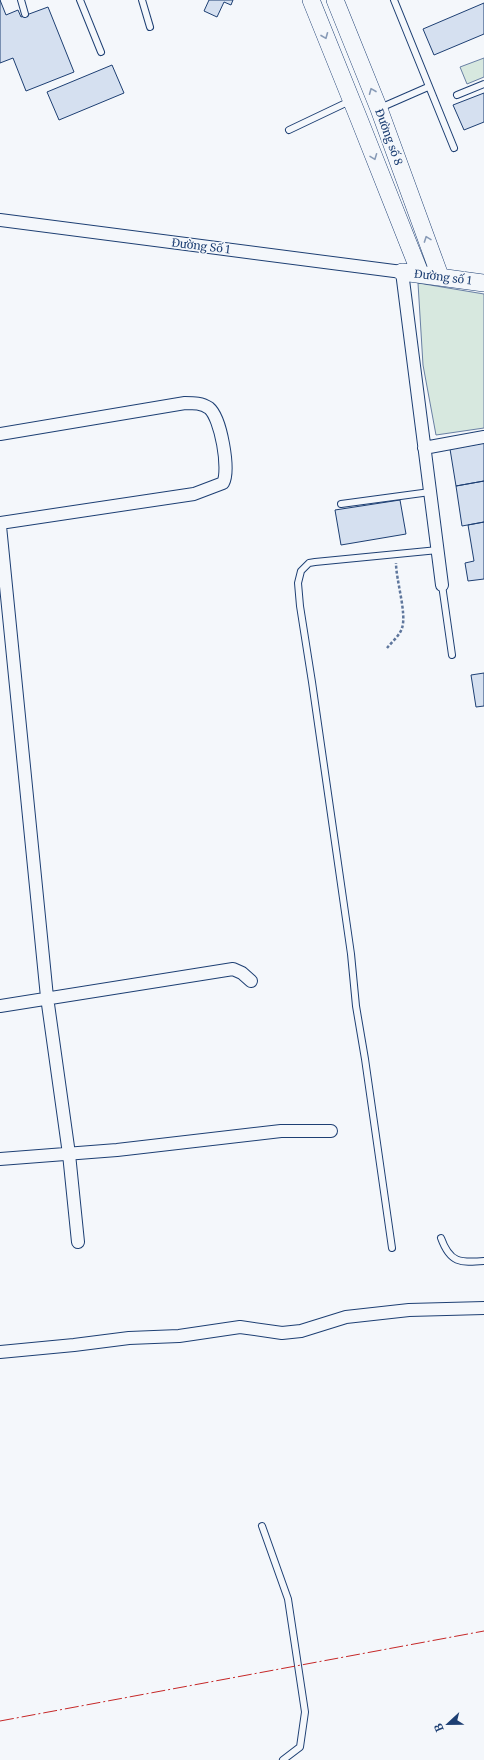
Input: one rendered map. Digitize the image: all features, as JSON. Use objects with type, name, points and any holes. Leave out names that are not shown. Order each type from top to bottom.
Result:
[{"type":"street","name":"Đường số 8","points":[[311,0],[360,119],[420,273]]},
{"type":"street","name":"Đường số 8","points":[[335,0],[379,109],[440,276]]},
{"type":"street","points":[[360,119],[379,109]]},
{"type":"street","name":"Đường Số 1","points":[[0,220],[402,272]]},
{"type":"street","points":[[402,272],[442,585]]},
{"type":"street","name":"Đường số 1","points":[[402,272],[420,273],[484,283]]},
{"type":"street","points":[[0,434],[185,403],[201,404],[210,409],[215,415],[218,423],[225,465],[225,475],[223,483],[194,494],[0,523]]},
{"type":"street","points":[[424,448],[484,437]]},
{"type":"street","points":[[0,526],[47,998],[69,1154],[78,1242]]},
{"type":"street","points":[[0,1006],[233,969],[242,973],[250,981]]},
{"type":"street","points":[[0,1160],[117,1150],[281,1131],[331,1130]]},
{"type":"street","points":[[0,1352],[74,1346],[129,1338],[179,1336],[240,1327],[282,1333],[301,1331],[346,1317],[410,1310],[484,1308]]},
{"type":"lane","points":[[21,0],[25,14]]},
{"type":"lane","points":[[80,0],[101,52]]},
{"type":"lane","points":[[142,0],[150,27]]},
{"type":"lane","points":[[394,0],[454,148]]},
{"type":"lane","points":[[457,95],[484,84]]},
{"type":"lane","points":[[379,109],[428,87]]},
{"type":"lane","points":[[289,130],[352,100]]},
{"type":"lane","points":[[341,504],[430,492]]},
{"type":"lane","points":[[392,1248],[356,1006],[351,954],[300,606],[298,583],[302,571],[309,563],[326,560],[396,555],[438,550]]},
{"type":"lane","points":[[442,585],[452,655]]},
{"type":"lane","points":[[441,1238],[445,1249],[457,1261],[484,1261]]},
{"type":"lane","points":[[262,1526],[288,1600],[305,1712],[300,1747],[283,1760]]},
{"type":"path","points":[[387,648],[402,628],[402,604],[396,575],[396,555]]},
{"type":"shaded area","points":[[484,58],[484,77],[467,84],[460,67]]},
{"type":"shaded area","points":[[418,283],[484,294],[484,428],[436,435],[423,365]]},
{"type":"building","points":[[0,0],[6,15],[18,10],[21,17],[48,7],[74,72],[26,91],[13,58],[0,63]]},
{"type":"building","points":[[209,0],[233,0],[231,5],[224,2],[217,17],[204,11]]},
{"type":"building","points":[[484,3],[484,34],[434,55],[423,29]]},
{"type":"building","points":[[112,65],[124,93],[59,120],[47,92]]},
{"type":"building","points":[[484,93],[484,122],[464,130],[453,105]]},
{"type":"building","points":[[484,443],[484,481],[456,486],[450,449]]},
{"type":"building","points":[[484,481],[484,522],[462,526],[456,486]]},
{"type":"building","points":[[400,500],[406,534],[341,545],[335,510]]},
{"type":"building","points":[[484,522],[484,579],[468,581],[465,563],[474,561],[468,525]]},
{"type":"building","points":[[484,673],[484,706],[476,707],[471,675]]},
{"type":"power","points":[[0,1721],[484,1631]]}]
